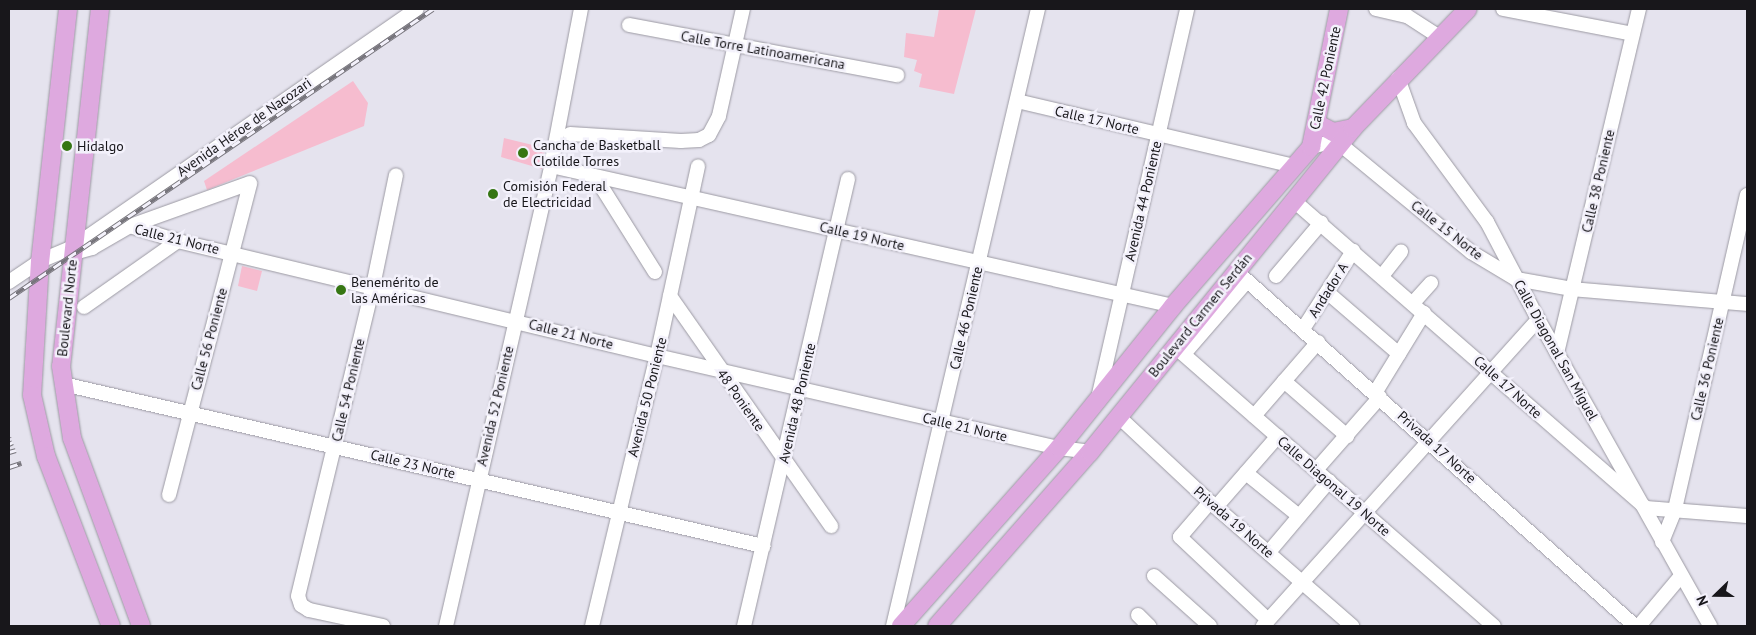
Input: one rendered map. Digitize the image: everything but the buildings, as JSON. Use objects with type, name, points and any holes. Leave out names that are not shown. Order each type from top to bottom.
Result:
[{"type":"main road","points":[[68,9],[40,261],[31,373],[36,417],[46,456],[111,626]]},
{"type":"main road","name":"Boulevard Norte","points":[[100,9],[68,252],[62,351],[63,384],[74,446],[141,626]]},
{"type":"main road","name":"Calle 42 Poniente","points":[[1311,147],[1339,9]]},
{"type":"main road","name":"Boulevard Carmen Serdán","points":[[937,626],[1090,452],[1118,416],[1179,350],[1241,276],[1293,200],[1353,128],[1398,78],[1468,9]]},
{"type":"main road","points":[[1316,123],[1333,132],[1353,128]]},
{"type":"main road","name":"Boulevard Carmen Serdán","points":[[900,626],[1059,448],[1100,394],[1173,306],[1311,147]]},
{"type":"street","name":"Avenida Héroe de Nacozari","points":[[68,252],[417,9]]},
{"type":"street","name":"Avenida 52 Poniente","points":[[446,626],[514,320],[551,166],[581,9]]},
{"type":"street","points":[[570,134],[699,140],[709,135],[718,116],[743,9]]},
{"type":"street","name":"Calle 46 Poniente","points":[[893,626],[1038,9]]},
{"type":"street","name":"Avenida 44 Poniente","points":[[1100,394],[1121,294],[1188,9]]},
{"type":"street","points":[[1376,9],[1407,16],[1439,37]]},
{"type":"street","points":[[1503,9],[1633,34]]},
{"type":"street","name":"Calle 38 Poniente","points":[[1557,353],[1639,9]]},
{"type":"street","name":"Calle Torre Latinoamericana","points":[[629,25],[897,75]]},
{"type":"street","name":"Calle Diagonal San Miguel","points":[[1398,78],[1414,123],[1487,222],[1538,320],[1646,508],[1662,542],[1710,626]]},
{"type":"street","name":"Calle 17 Norte","points":[[1017,101],[1295,166]]},
{"type":"street","points":[[1311,147],[1331,142],[1340,144]]},
{"type":"street","name":"Calle 15 Norte","points":[[1340,144],[1471,252],[1516,279],[1572,289],[1747,304]]},
{"type":"street","name":"Calle 19 Norte","points":[[551,166],[596,178],[1173,306]]},
{"type":"street","name":"Avenida 50 Poniente","points":[[592,626],[657,356],[698,166]]},
{"type":"street","name":"Calle 54 Poniente","points":[[383,626],[309,610],[301,605],[298,596],[373,286],[396,175]]},
{"type":"street","points":[[596,178],[655,272]]},
{"type":"street","name":"Avenida 48 Poniente","points":[[744,626],[838,231],[848,179]]},
{"type":"street","name":"Calle 56 Poniente","points":[[130,226],[250,183],[169,495]]},
{"type":"street","name":"Calle 36 Poniente","points":[[1662,542],[1676,509],[1747,196]]},
{"type":"street","name":"Calle 17 Norte","points":[[1293,200],[1491,370],[1646,508]]},
{"type":"street","points":[[1276,276],[1322,223]]},
{"type":"street","name":"Calle 21 Norte","points":[[9,282],[40,261],[68,252],[92,248],[130,226],[178,241],[373,286],[657,356],[1059,448],[1090,452]]},
{"type":"street","points":[[84,307],[178,241]]},
{"type":"street","name":"Andador A","points":[[1303,329],[1353,251]]},
{"type":"street","points":[[1382,276],[1401,252]]},
{"type":"street","name":"Privada 17 Norte","points":[[1241,276],[1429,440],[1637,626]]},
{"type":"street","points":[[1413,303],[1431,283]]},
{"type":"street","points":[[1327,292],[1399,354]]},
{"type":"street","name":"48 Poniente","points":[[670,296],[718,369],[831,526]]},
{"type":"street","points":[[1316,470],[1378,395],[1399,354],[1424,313]]},
{"type":"street","points":[[1278,436],[1246,473],[1180,537],[1265,623],[1538,320]]},
{"type":"street","points":[[1254,416],[1318,342]]},
{"type":"street","name":"Calle Diagonal 19 Norte","points":[[1179,350],[1494,626]]},
{"type":"street","points":[[1284,381],[1346,436]]},
{"type":"street","name":"Calle 23 Norte","points":[[63,384],[763,546]]},
{"type":"street","name":"Privada 19 Norte","points":[[1118,416],[1213,505],[1352,626]]},
{"type":"street","points":[[1246,473],[1299,516]]},
{"type":"street","points":[[1269,552],[1329,481]]},
{"type":"street","points":[[1646,508],[1747,516]]},
{"type":"street","points":[[1154,576],[1210,626]]},
{"type":"street","points":[[1637,626],[1681,576]]},
{"type":"street","points":[[1138,615],[1149,626]]},
{"type":"shaded area","points":[[939,9],[976,9],[954,94],[919,87],[922,74],[914,71],[917,60],[904,57],[906,33],[934,37]]},
{"type":"shaded area","points":[[353,81],[368,103],[364,126],[207,190],[204,181]]},
{"type":"shaded area","name":"Cancha de Basketball Clotilde Torres","points":[[504,138],[545,148],[542,169],[501,157]]},
{"type":"shaded area","points":[[242,266],[262,271],[257,291],[238,286]]},
{"type":"railway","points":[[9,298],[433,9]]},
{"type":"railway","points":[[9,444],[13,442]]},
{"type":"railway","points":[[9,452],[16,450]]},
{"type":"railway","points":[[9,467],[21,463]]},
{"type":"place","name":"Hidalgo","points":[[67,146]]},
{"type":"place","name":"Cancha de Basketball Clotilde Torres","points":[[523,153]]},
{"type":"place","name":"Comisión Federal de Electricidad","points":[[493,194]]},
{"type":"place","name":"Benemérito de las Américas","points":[[341,290]]}]
